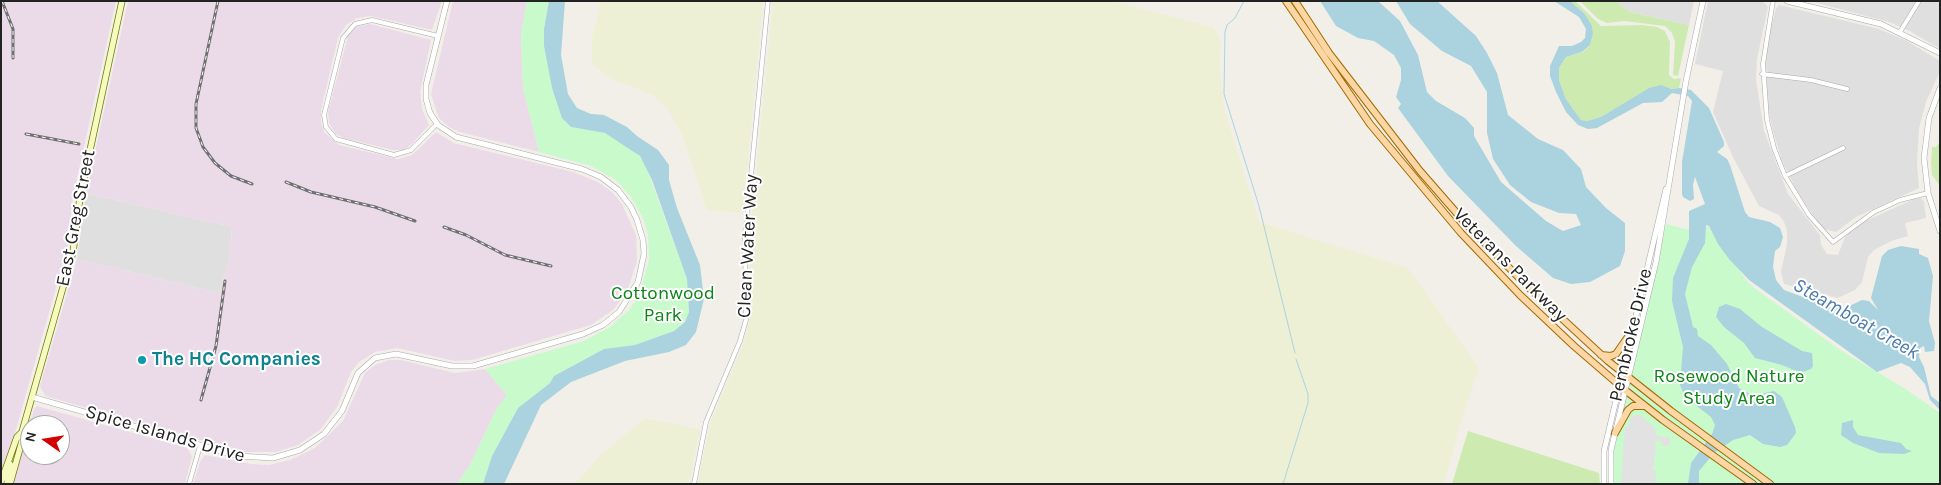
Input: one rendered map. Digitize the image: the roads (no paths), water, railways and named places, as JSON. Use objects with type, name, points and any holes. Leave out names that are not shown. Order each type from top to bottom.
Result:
[{"type":"main road","name":"East Greg Street","points":[[27,415],[73,252],[80,197],[122,1]]},
{"type":"main road","name":"Veterans Parkway","points":[[1286,1],[1370,124],[1455,226],[1520,295],[1574,346],[1623,388],[1753,484]]},
{"type":"main road","name":"Veterans Parkway","points":[[1295,1],[1334,60],[1420,171],[1468,226],[1528,287],[1601,355],[1694,428],[1770,484]]},
{"type":"main road","points":[[1601,355],[1611,356],[1616,354],[1632,331]]},
{"type":"main road","points":[[1615,433],[1628,410],[1638,405],[1646,406]]},
{"type":"main road","name":"East Greg Street","points":[[1,482],[17,437],[20,434]]},
{"type":"main road","name":"East Greg Street","points":[[8,484],[20,448]]},
{"type":"main road","points":[[8,484],[11,454]]},
{"type":"street","points":[[438,36],[372,20],[354,24],[343,38],[324,115],[328,131],[340,141],[394,155],[412,150],[437,124],[428,108],[426,92],[447,1]]},
{"type":"street","name":"Clean Water Way","points":[[694,484],[706,422],[740,341],[746,320],[744,247],[768,1]]},
{"type":"street","name":"Pembroke Drive","points":[[1604,484],[1604,451],[1623,388],[1629,377],[1656,262],[1686,81],[1703,1]]},
{"type":"street","points":[[1773,1],[1764,50],[1762,74],[1766,120],[1785,176],[1809,215],[1833,242],[1850,227],[1874,212],[1900,200],[1928,193]]},
{"type":"street","points":[[1786,1],[1865,20],[1900,32],[1940,53]]},
{"type":"street","points":[[1900,32],[1919,1]]},
{"type":"street","points":[[1762,74],[1802,78],[1847,88]]},
{"type":"street","points":[[1940,88],[1930,118],[1925,146],[1928,193],[1940,231]]},
{"type":"street","name":"Spice Islands Drive","points":[[32,396],[200,446],[252,459],[287,455],[306,447],[329,429],[345,406],[358,372],[375,358],[396,354],[452,366],[473,366],[590,332],[609,321],[628,301],[638,282],[642,269],[643,240],[635,213],[618,190],[589,171],[456,137],[437,124]]},
{"type":"street","points":[[1785,176],[1843,148]]},
{"type":"street","name":"Pembroke Drive","points":[[1611,484],[1610,462],[1623,388],[1623,372],[1662,200],[1668,187]]},
{"type":"street","points":[[189,484],[200,446]]},
{"type":"water","points":[[549,1],[565,1],[561,55],[568,94],[577,108],[591,114],[604,115],[627,127],[658,150],[669,165],[669,180],[677,208],[700,265],[704,299],[696,332],[686,345],[669,352],[625,361],[571,382],[541,405],[504,484],[483,484],[492,456],[518,408],[550,383],[554,376],[604,349],[635,345],[674,331],[685,322],[689,312],[687,279],[652,180],[640,156],[605,133],[571,127],[562,118],[552,88],[544,46],[544,29]]},
{"type":"water","points":[[1320,1],[1378,1],[1400,21],[1418,55],[1427,92],[1436,101],[1465,118],[1474,128],[1474,136],[1501,182],[1546,221],[1563,231],[1581,225],[1576,214],[1559,213],[1531,202],[1510,185],[1493,159],[1487,133],[1487,92],[1471,66],[1442,51],[1410,24],[1396,1],[1437,1],[1476,36],[1487,53],[1497,73],[1508,115],[1538,139],[1563,150],[1581,169],[1586,187],[1606,208],[1625,223],[1625,251],[1620,266],[1590,282],[1571,284],[1553,278],[1516,246],[1448,176],[1398,108],[1401,104],[1396,97],[1401,80],[1401,68],[1394,55],[1374,41],[1358,38],[1336,26]]},
{"type":"water","name":"Steamboat Creek","points":[[1554,1],[1570,1],[1584,13],[1592,26],[1593,34],[1590,45],[1582,52],[1566,57],[1559,68],[1559,80],[1566,99],[1581,120],[1587,121],[1601,117],[1649,88],[1661,85],[1671,89],[1691,90],[1709,108],[1724,142],[1724,146],[1717,152],[1727,159],[1730,165],[1745,212],[1749,217],[1770,222],[1780,228],[1783,237],[1780,247],[1775,251],[1773,267],[1776,280],[1784,290],[1830,307],[1843,309],[1862,300],[1869,301],[1878,310],[1871,298],[1882,256],[1888,250],[1901,246],[1919,249],[1919,254],[1928,258],[1933,276],[1929,321],[1935,343],[1934,351],[1925,352],[1924,346],[1920,348],[1919,357],[1924,367],[1931,396],[1940,403],[1940,410],[1930,400],[1925,384],[1910,367],[1901,363],[1877,372],[1749,280],[1729,259],[1718,244],[1709,226],[1706,225],[1705,243],[1692,267],[1685,294],[1693,327],[1697,329],[1698,336],[1711,345],[1727,364],[1739,388],[1745,392],[1757,395],[1774,391],[1782,397],[1796,433],[1787,445],[1780,447],[1763,444],[1750,435],[1733,440],[1714,453],[1699,471],[1699,484],[1688,484],[1691,463],[1712,434],[1715,425],[1711,417],[1685,397],[1680,385],[1683,347],[1672,301],[1673,278],[1689,239],[1689,211],[1705,204],[1695,177],[1693,185],[1694,199],[1690,201],[1683,197],[1682,194],[1682,162],[1692,101],[1688,96],[1672,93],[1662,102],[1643,103],[1597,128],[1588,129],[1578,125],[1566,112],[1556,92],[1550,76],[1550,66],[1559,46],[1572,46],[1581,42],[1585,38],[1586,29],[1579,17]]},
{"type":"water","points":[[1726,304],[1740,309],[1762,327],[1802,351],[1812,353],[1813,366],[1811,369],[1803,372],[1755,358],[1744,343],[1724,327],[1716,317],[1719,307]]},
{"type":"water","points":[[1853,420],[1853,427],[1858,435],[1901,443],[1906,449],[1912,451],[1904,454],[1879,453],[1853,443],[1841,435],[1842,423]]},
{"type":"waterway","points":[[1244,1],[1235,18],[1227,25],[1225,32],[1224,94],[1259,206],[1295,353]]},
{"type":"waterway","points":[[1283,484],[1308,403],[1308,394],[1296,359]]},
{"type":"railway","points":[[2,1],[13,29],[13,58]]},
{"type":"railway","points":[[218,1],[196,104],[196,128],[203,147],[215,163],[231,176],[252,184]]},
{"type":"railway","points":[[26,134],[79,144]]},
{"type":"railway","points":[[286,182],[311,192],[375,207],[415,221]]},
{"type":"railway","points":[[444,227],[466,235],[505,255],[551,266]]},
{"type":"railway","points":[[201,400],[216,346],[225,281]]},
{"type":"place","name":"The HC Companies","points":[[142,360]]},
{"type":"park label","name":"Cottonwood Park","points":[[663,305]]},
{"type":"park label","name":"Rosewood Nature Study Area","points":[[1729,388]]}]
